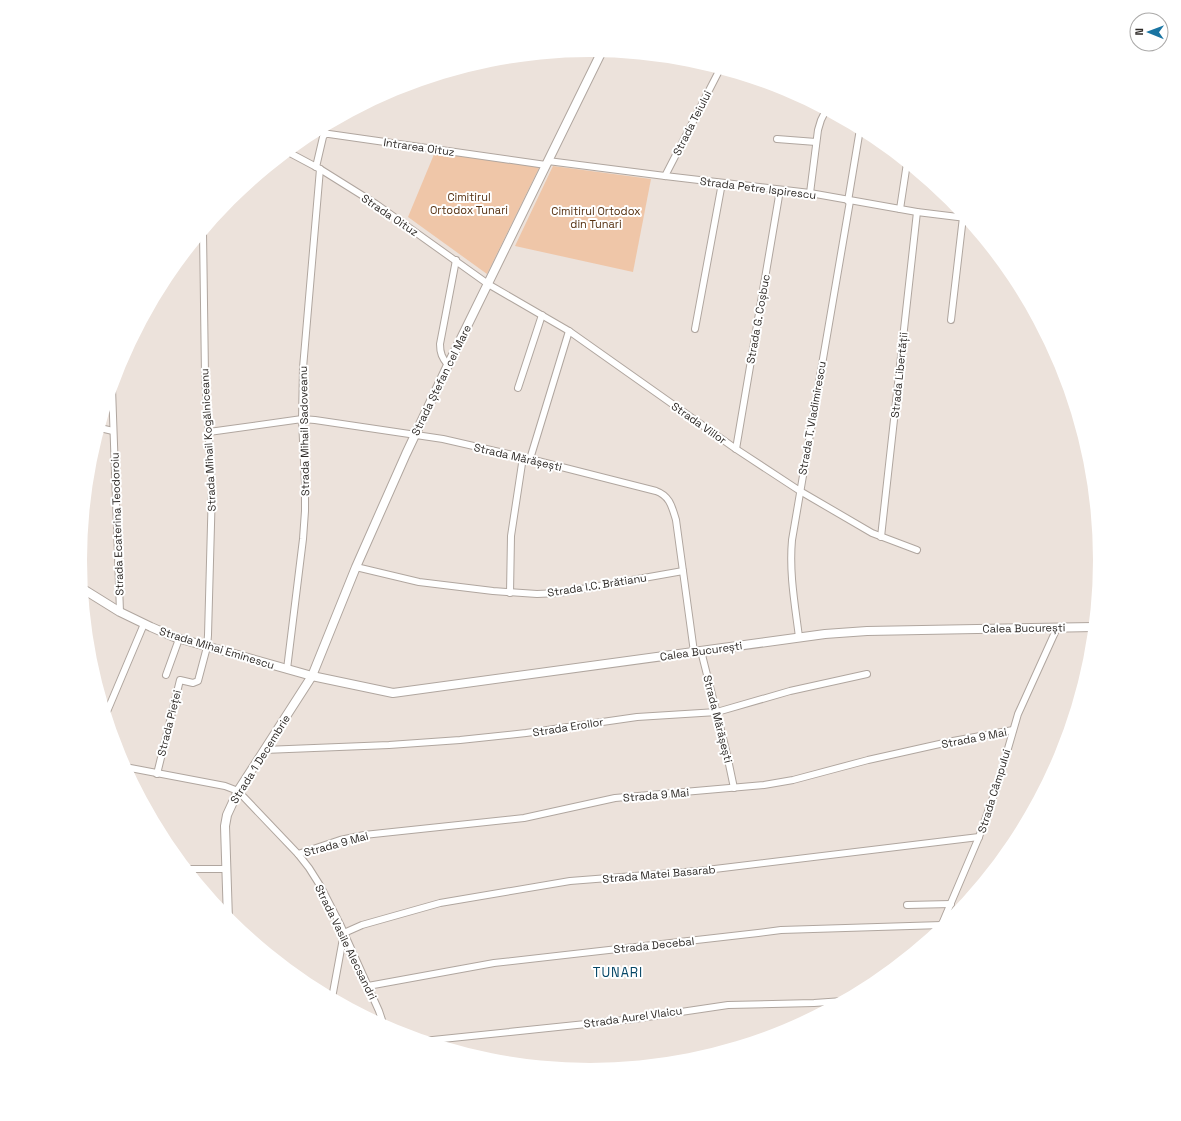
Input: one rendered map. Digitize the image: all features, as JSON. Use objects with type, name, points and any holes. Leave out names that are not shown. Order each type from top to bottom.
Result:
[{"type":"main road","name":"Strada Ștefan cel Mare","points":[[312,676],[356,567],[415,435],[599,57]]},
{"type":"main road","name":"Strada Mihai Eminescu","points":[[88,592],[120,612],[179,639],[312,676]]},
{"type":"main road","name":"Calea București","points":[[312,676],[382,691],[399,693],[799,637],[867,631],[1090,627]]},
{"type":"main road","name":"Strada 1 Decembrie","points":[[228,910],[225,826],[227,815],[238,790],[312,676]]},
{"type":"street","name":"Strada Teiului","points":[[665,176],[718,73]]},
{"type":"street","points":[[810,194],[816,142],[824,115]]},
{"type":"street","name":"Intrarea Oituz","points":[[318,168],[323,136],[325,134],[547,163]]},
{"type":"street","name":"Strada T. Vladimirescu","points":[[799,637],[790,555],[859,135]]},
{"type":"street","points":[[777,139],[816,142]]},
{"type":"street","name":"Strada Oituz","points":[[293,155],[318,168],[376,204],[488,284]]},
{"type":"street","name":"Strada Petre Ispirescu","points":[[547,163],[780,190],[959,217]]},
{"type":"street","name":"Strada Mihail Sadoveanu","points":[[287,669],[305,511],[302,419],[305,343],[318,168]]},
{"type":"street","points":[[900,209],[906,169]]},
{"type":"street","points":[[695,329],[722,183]]},
{"type":"street","name":"Strada G. Coșbuc","points":[[736,449],[780,190]]},
{"type":"street","name":"Strada Libertății","points":[[881,537],[917,212]]},
{"type":"street","points":[[951,320],[964,224]]},
{"type":"street","name":"Strada Mihail Kogălniceanu","points":[[203,240],[205,375],[212,511],[207,647]]},
{"type":"street","points":[[448,365],[440,353],[440,344],[456,260]]},
{"type":"street","name":"Strada Viilor","points":[[488,284],[569,331],[736,449],[800,491],[872,533],[917,550]]},
{"type":"street","points":[[518,388],[542,315]]},
{"type":"street","points":[[530,459],[569,331]]},
{"type":"street","name":"Strada Ecaterina Teodoroiu","points":[[112,404],[120,612]]},
{"type":"street","name":"Strada Mărășești","points":[[209,432],[302,419],[443,439],[656,490],[662,493],[669,500],[676,520],[683,571],[698,652],[717,712],[734,788]]},
{"type":"street","points":[[104,429],[113,432]]},
{"type":"street","points":[[510,592],[511,536],[522,457]]},
{"type":"street","name":"Strada I.C. Brătianu","points":[[356,567],[419,582],[537,594],[559,593],[683,571]]},
{"type":"street","points":[[109,707],[144,624]]},
{"type":"street","name":"Strada Câmpului","points":[[945,919],[979,837],[998,783],[1018,714],[1057,628]]},
{"type":"street","points":[[166,675],[179,639]]},
{"type":"street","name":"Strada Pieței","points":[[157,774],[180,680],[193,683],[198,681],[207,647]]},
{"type":"street","name":"Strada Eroilor","points":[[264,750],[389,745],[460,740],[526,733],[637,717],[717,712],[790,691],[867,674]]},
{"type":"street","name":"Strada 9 Mai","points":[[298,854],[340,840],[364,835],[524,818],[615,798],[734,788],[793,780],[868,760],[1013,730]]},
{"type":"street","points":[[132,769],[225,786],[238,790]]},
{"type":"street","name":"Strada Vasile Alecsandri","points":[[238,790],[298,854],[321,887],[344,932],[381,1018]]},
{"type":"street","name":"Strada Matei Basarab","points":[[344,932],[376,921],[440,903],[570,881],[698,871],[979,837]]},
{"type":"street","points":[[193,869],[226,869]]},
{"type":"street","points":[[907,905],[951,904]]},
{"type":"street","name":"Strada Decebal","points":[[368,986],[494,963],[781,930],[934,928]]},
{"type":"street","points":[[333,993],[344,932]]},
{"type":"street","name":"Strada Aurel Vlaicu","points":[[437,1040],[634,1019],[728,1005],[833,1002]]},
{"type":"green space","name":"Cimitirul Ortodox Tunari","points":[[435,152],[540,166],[487,274],[408,217]]},
{"type":"green space","name":"Cimitirul Ortodox din Tunari","points":[[553,166],[651,179],[633,272],[515,246]]},
{"type":"district","name":"TUNARI","points":[[618,972]]}]
